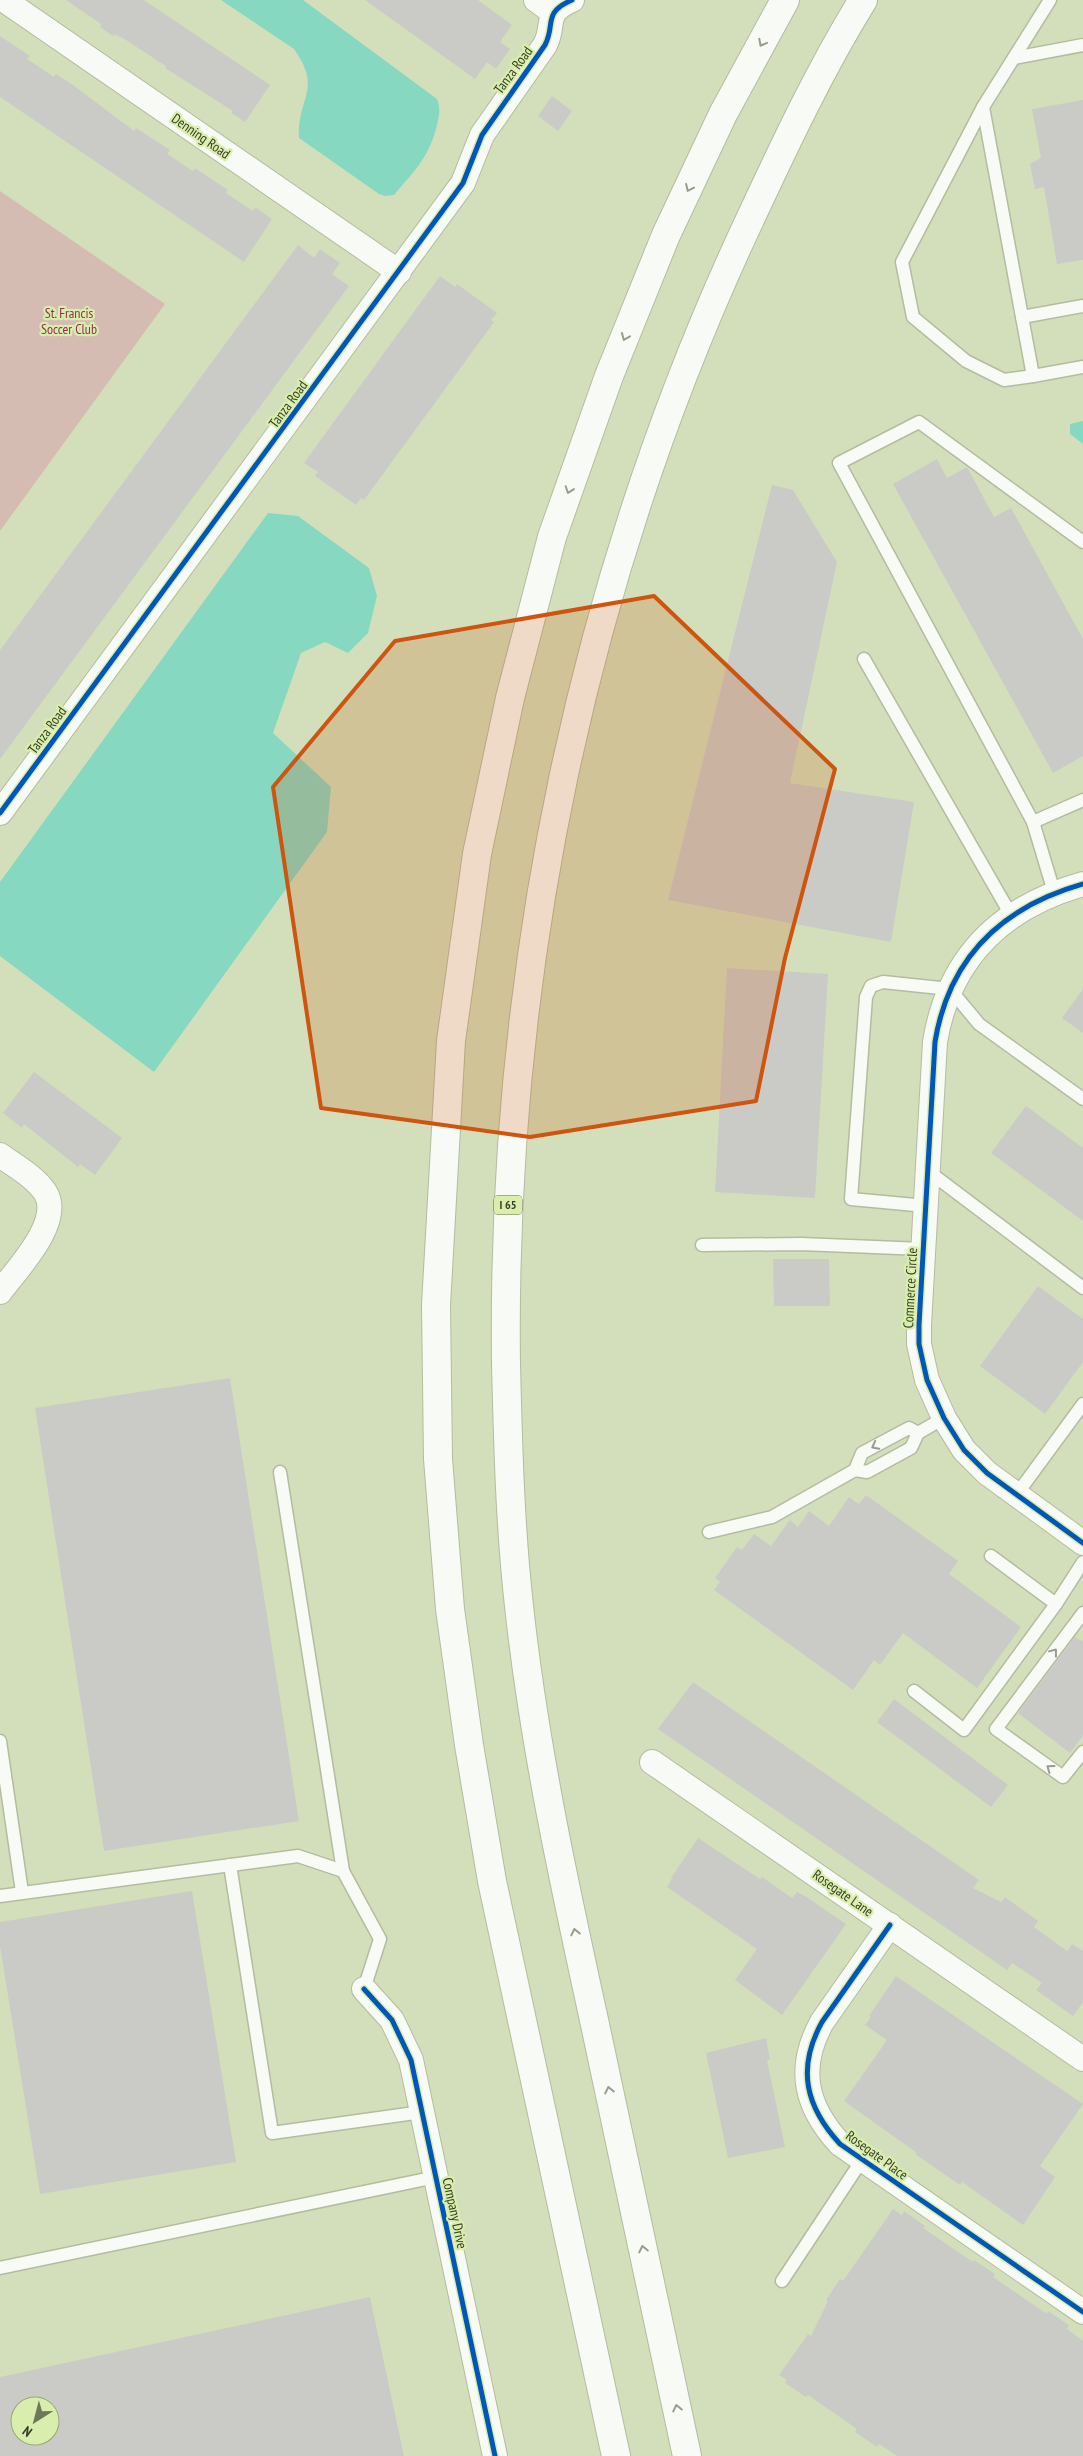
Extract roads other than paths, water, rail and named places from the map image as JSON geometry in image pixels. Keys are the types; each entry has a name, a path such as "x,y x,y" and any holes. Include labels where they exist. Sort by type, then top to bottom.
{"highway":[{"path":"616,2456 492,1880 469,1746 450,1609 438,1460 436,1305 451,1041 477,854 510,698 552,537 609,376 666,235 724,114 785,0"},
{"name":"I 65","path":"687,2456 560,1861 537,1729 519,1607 508,1468 506,1313 509,1178 519,1052 545,870 576,715 618,562 672,400 728,265 782,150 863,0"}],"street":[{"name":"Denning Road","path":"4,0 399,272"},
{"name":"Tanza Road","path":"0,813 463,183 482,135 545,45 549,36 549,26 554,4"},
{"path":"955,980 982,941 1011,915 1054,892 1083,884"},
{"name":"Commerce Circle","path":"955,980 935,1042 919,1344 927,1380 944,1418 964,1450 988,1472 1083,1543"},
{"path":"0,1155 35,1181 46,1193 50,1205 49,1219 43,1233 0,1292"},
{"name":"Rosegate Lane","path":"652,1762 1083,2059"},
{"name":"Rosegate Place","path":"890,1925 822,2022 811,2049 808,2065 810,2097 824,2126 840,2144 862,2160 1083,2312"},
{"name":"Company Drive","path":"364,1989 389,2015 411,2060 495,2456"}],"lane":[{"path":"1050,0 983,107 902,262 912,317 966,361 1004,380 1083,367"},
{"path":"1014,58 1083,45"},
{"path":"983,107 1032,376"},
{"path":"1022,317 1083,306"},
{"path":"1054,892 1033,822 839,463 919,422 1083,542"},
{"path":"864,659 1011,915"},
{"path":"1033,822 1083,800"},
{"path":"926,1206 851,1199 866,997 871,986 883,982 955,980 979,1024 1083,1099"},
{"path":"928,1171 1083,1288"},
{"path":"702,1246 801,1244 923,1249"},
{"path":"1017,1494 1083,1404"},
{"path":"855,1470 867,1472 911,1448 918,1433 944,1418"},
{"path":"709,1532 772,1517 855,1470 862,1453 909,1428 918,1433"},
{"path":"280,1472 343,1871 380,1938 364,1989"},
{"path":"991,1556 1056,1604"},
{"path":"914,1692 964,1730 1056,1604 1083,1562"},
{"path":"1083,1613 996,1729 1063,1777 1083,1752"},
{"path":"0,1742 22,1892"},
{"path":"0,1896 298,1856 343,1871"},
{"path":"230,1865 272,2133 422,2112"},
{"path":"782,2281 862,2160"},
{"path":"0,2268 436,2177"}],"water":[{"path":"221,0 303,0 437,99 439,115 430,146 415,171 394,195 385,196 379,194 299,138 299,124 308,84 307,74 302,63 294,49"},
{"path":"1083,421 1083,444 1070,434 1070,424"},
{"path":"268,513 298,516 369,568 377,596 368,633 348,653 325,642 301,653 273,733 331,787 327,832 154,1072 0,956 0,882"}],"park label":[{"name":"St. Francis Soccer Club","path":"69,322"}]}
